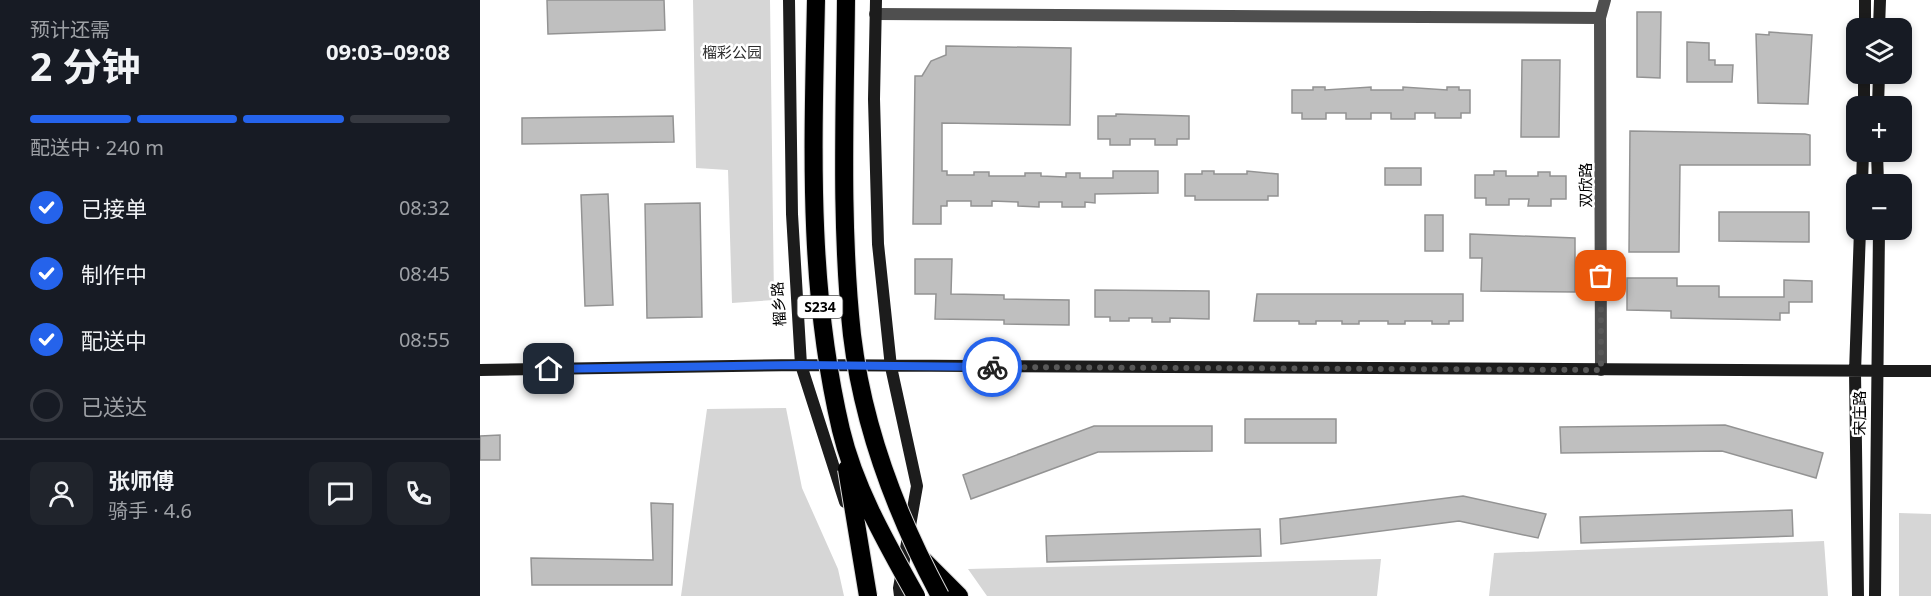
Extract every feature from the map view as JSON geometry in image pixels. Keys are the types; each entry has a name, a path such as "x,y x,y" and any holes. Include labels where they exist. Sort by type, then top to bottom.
{"highway":[{"name":"S234","path":"816,0 813,230 820,315 841,432 882,536 916,596"},
{"name":"S234","path":"846,0 844,208 852,337 877,446 887,479 920,557 940,596"},
{"path":"841,432 870,596"},
{"path":"920,557 959,596"}],"street":[{"name":"榴乡路","path":"789,0 792,214 801,365 858,542 870,596"},
{"path":"876,0 874,99 878,244 891,367 917,486 899,592"},
{"name":"双欣路","path":"1601,370 1600,18 1605,0"},
{"path":"1865,0 1865,18"},
{"path":"1880,0 1880,18"},
{"path":"875,14 1600,18"},
{"name":"宋庄路","path":"1858,596 1856,372 1860,240"},
{"name":"宋庄路","path":"1875,596 1875,371 1879,240"},
{"path":"480,370 801,365 1931,371"}],"green space":[{"name":"榴彩公园","path":"693,0 770,0 774,300 732,303 728,170 696,168"},
{"path":"786,408 802,488 838,569 844,596 681,596 707,409"},
{"path":"1899,513 1931,514 1931,596 1899,596"},
{"path":"1824,541 1828,596 1489,596 1494,553"},
{"path":"1381,559 1377,596 987,596 968,569"}],"building":[{"path":"547,0 664,0 665,30 548,34"},
{"path":"1637,12 1661,12 1660,78 1637,77"},
{"path":"1769,32 1812,35 1808,104 1758,103 1756,34 1769,35"},
{"path":"1687,42 1709,43 1709,60 1715,60 1715,65 1733,65 1732,82 1687,82"},
{"path":"946,46 1071,48 1070,125 942,123 942,171 947,171 947,175 974,175 974,172 989,172 989,176 1025,176 1025,173 1041,173 1041,176 1066,177 1066,173 1080,173 1080,178 1113,178 1113,171 1158,171 1158,193 1095,194 1095,203 1085,202 1085,207 1062,207 1062,202 1039,202 1039,207 1018,206 1018,202 992,201 992,206 971,206 971,201 947,201 947,206 941,206 941,224 913,224 915,76 922,76 931,61 946,55"},
{"path":"1522,60 1560,60 1559,137 1521,137"},
{"path":"1313,87 1325,87 1325,90 1371,87 1371,90 1403,90 1403,87 1447,90 1447,87 1459,87 1459,90 1470,90 1470,113 1461,113 1461,118 1435,118 1435,113 1415,113 1415,119 1391,119 1391,113 1371,113 1371,119 1346,119 1346,113 1326,113 1326,119 1302,119 1302,113 1292,113 1292,90 1313,90"},
{"path":"1116,114 1189,116 1189,139 1177,139 1177,145 1155,145 1155,139 1130,139 1130,145 1110,145 1110,139 1098,139 1098,116 1116,116"},
{"path":"673,116 674,142 522,144 522,118"},
{"path":"1630,131 1805,134 1810,135 1810,165 1680,165 1679,252 1629,252"},
{"path":"1385,168 1421,168 1421,185 1385,185"},
{"path":"1202,171 1214,171 1214,174 1247,174 1247,171 1278,174 1278,196 1268,196 1268,200 1195,200 1195,196 1185,196 1185,174 1202,174"},
{"path":"1494,171 1506,171 1506,176 1538,176 1538,172 1550,172 1550,176 1566,176 1566,199 1551,199 1551,206 1528,206 1529,199 1509,199 1509,205 1486,205 1486,198 1475,198 1475,175 1494,175"},
{"path":"608,194 613,305 585,306 581,195"},
{"path":"700,203 702,317 647,318 645,204"},
{"path":"1719,212 1809,212 1809,242 1719,241"},
{"path":"1425,215 1443,215 1443,251 1425,251"},
{"path":"1470,234 1575,238 1575,292 1481,291 1482,258 1470,258"},
{"path":"915,259 952,259 951,294 1004,295 1004,299 1069,300 1069,325 1004,324 1004,320 935,319 936,294 915,294"},
{"path":"1627,278 1677,278 1677,286 1719,286 1719,297 1784,297 1784,280 1812,281 1812,302 1789,302 1789,313 1780,313 1780,320 1671,318 1671,311 1627,310"},
{"path":"1095,290 1209,291 1209,319 1170,318 1170,322 1152,322 1152,318 1129,318 1129,321 1110,321 1110,317 1095,317"},
{"path":"1257,294 1463,294 1463,321 1449,321 1449,324 1432,324 1432,321 1405,321 1405,324 1388,324 1388,321 1359,321 1359,324 1342,324 1342,321 1316,321 1316,324 1299,324 1299,321 1254,321"},
{"path":"1245,419 1336,419 1336,443 1245,443"},
{"path":"1725,425 1823,453 1816,478 1722,451 1561,453 1560,427"},
{"path":"1094,426 1212,426 1212,451 1098,452 971,499 963,475"},
{"path":"500,435 500,460 480,460 480,436"},
{"path":"1463,496 1546,514 1538,538 1459,521 1281,544 1280,519"},
{"path":"651,503 673,504 672,585 532,585 531,558 653,560"},
{"path":"1792,510 1793,536 1581,543 1580,517"},
{"path":"1260,529 1261,556 1047,562 1046,536"}],"way so far":[{"path":"992,367 1601,370 1601,276"}],"route":[{"path":"549,369 801,365 992,367"}]}
